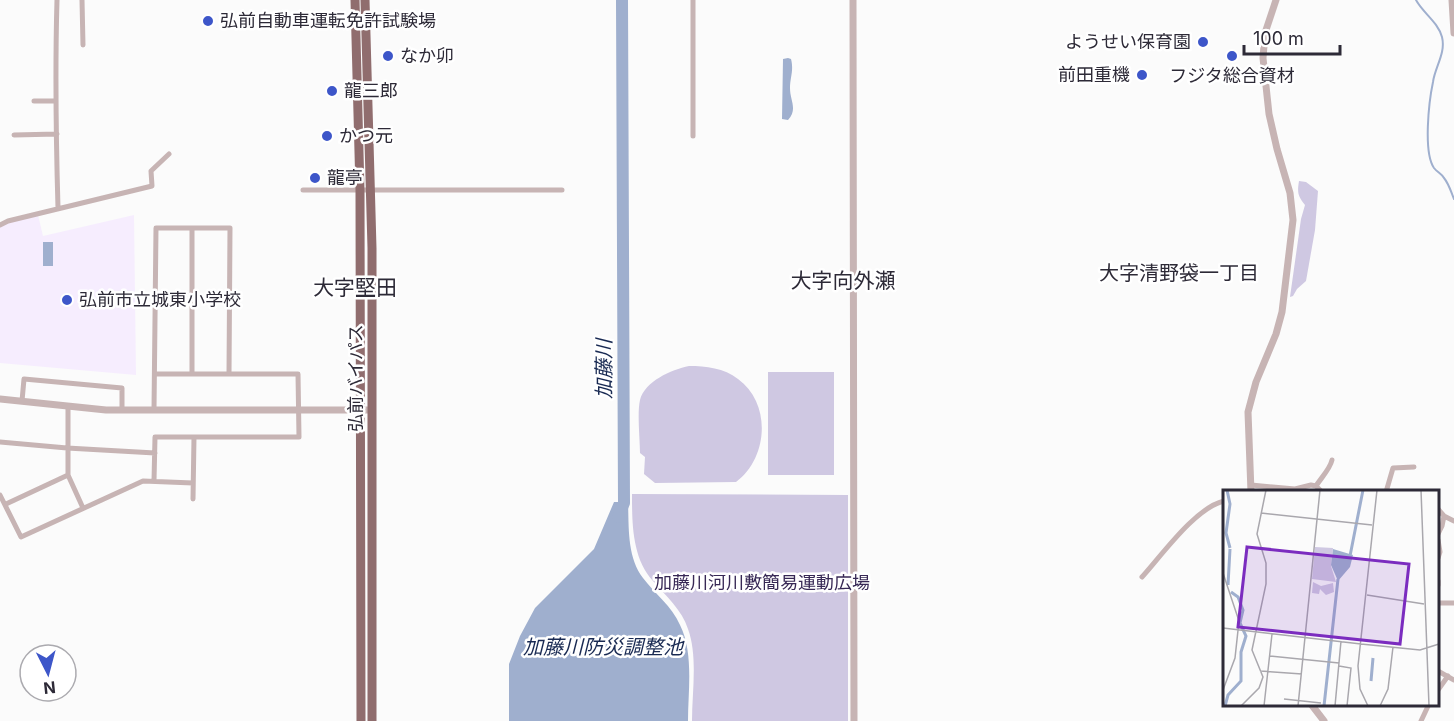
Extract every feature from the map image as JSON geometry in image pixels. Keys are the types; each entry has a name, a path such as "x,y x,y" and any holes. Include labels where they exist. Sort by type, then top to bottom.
{"highway":[{"name":"弘前バイパス","path":"355,0 360,190 361,721"},
{"name":"弘前バイパス","path":"365,0 371,190 372,721"}],"street":[{"path":"57,0 55,101 58,208"},
{"path":"82,0 83,45"},
{"path":"693,0 693,136"},
{"path":"853,0 854,721"},
{"path":"1276,0 1265,33 1263,58 1269,114 1290,193 1293,220 1282,312 1276,334 1256,382 1248,411 1251,488 1303,489 1316,486 1323,473 1330,467 1332,460"},
{"path":"1452,0 1454,33"},
{"path":"34,101 55,101"},
{"path":"14,135 57,134"},
{"path":"0,225 58,208 152,186 151,171 170,154"},
{"path":"303,190 562,189"},
{"path":"154,410 156,228 230,228 229,374"},
{"path":"192,228 192,374"},
{"path":"154,481 155,437 299,437 298,374 155,374"},
{"path":"22,401 24,380 35,380 122,388 122,410"},
{"path":"0,399 122,410 372,410"},
{"path":"68,406 68,475 83,508"},
{"path":"193,499 194,437"},
{"path":"0,442 155,453"},
{"path":"1387,490 1393,468 1414,467"},
{"path":"6,504 68,475"},
{"path":"0,495 21,537 143,481 194,483"},
{"path":"1316,486 1320,490"},
{"path":"1142,577 1208,507 1223,501"},
{"path":"1439,511 1454,521"},
{"path":"1439,531 1444,516"},
{"path":"1439,688 1451,678"},
{"path":"1312,706 1324,721"},
{"path":"1422,721 1430,706"}],"shaded area":[{"name":"弘前市立城東小学校","path":"38,215 43,236 134,215 136,375 0,363 0,227 8,222"}],"green space":[{"path":"1299,181 1306,182 1318,191 1315,230 1306,281 1290,297 1305,205 1299,194"},
{"path":"689,366 715,368 733,375 749,390 757,402 761,416 760,445 747,472 736,482 655,483 644,474 645,457 640,453 640,400 647,387 660,377"},
{"path":"768,372 834,372 834,475 768,475"},
{"name":"加藤川河川敷簡易運動広場","path":"632,494 848,495 848,721 692,721 694,663 691,640 682,616 646,572 641,562 633,528"}],"water":[{"path":"788,58 792,63 790,88 793,112 788,120 782,119 783,59"},
{"path":"43,242 53,242 53,266 43,266"},
{"name":"加藤川防災調整池","path":"614,502 628,502 631,552 634,561 643,578 673,612 684,636 689,660 688,721 509,721 509,664 520,636 535,608 594,549"}],"waterway":[{"name":"加藤川","path":"618,517 624,503 622,0"},
{"path":"1416,0 1442,37 1443,49 1434,76 1430,101 1428,139 1434,168 1446,180 1454,199"}],"place":[{"name":"弘前自動車運転免許試験場","path":"208,21"},
{"name":"ようせい保育園","path":"1203,42"},
{"name":"なか卯","path":"388,56"},
{"name":"フジタ総合資材","path":"1232,56"},
{"name":"前田重機","path":"1142,75"},
{"name":"龍三郎","path":"332,91"},
{"name":"かつ元","path":"327,136"},
{"name":"龍亭","path":"315,178"},
{"name":"弘前市立城東小学校","path":"67,300"}],"district":[{"name":"大字清野袋一丁目","path":"1179,273"},
{"name":"大字向外瀬","path":"843,281"},
{"name":"大字堅田","path":"355,288"}]}
